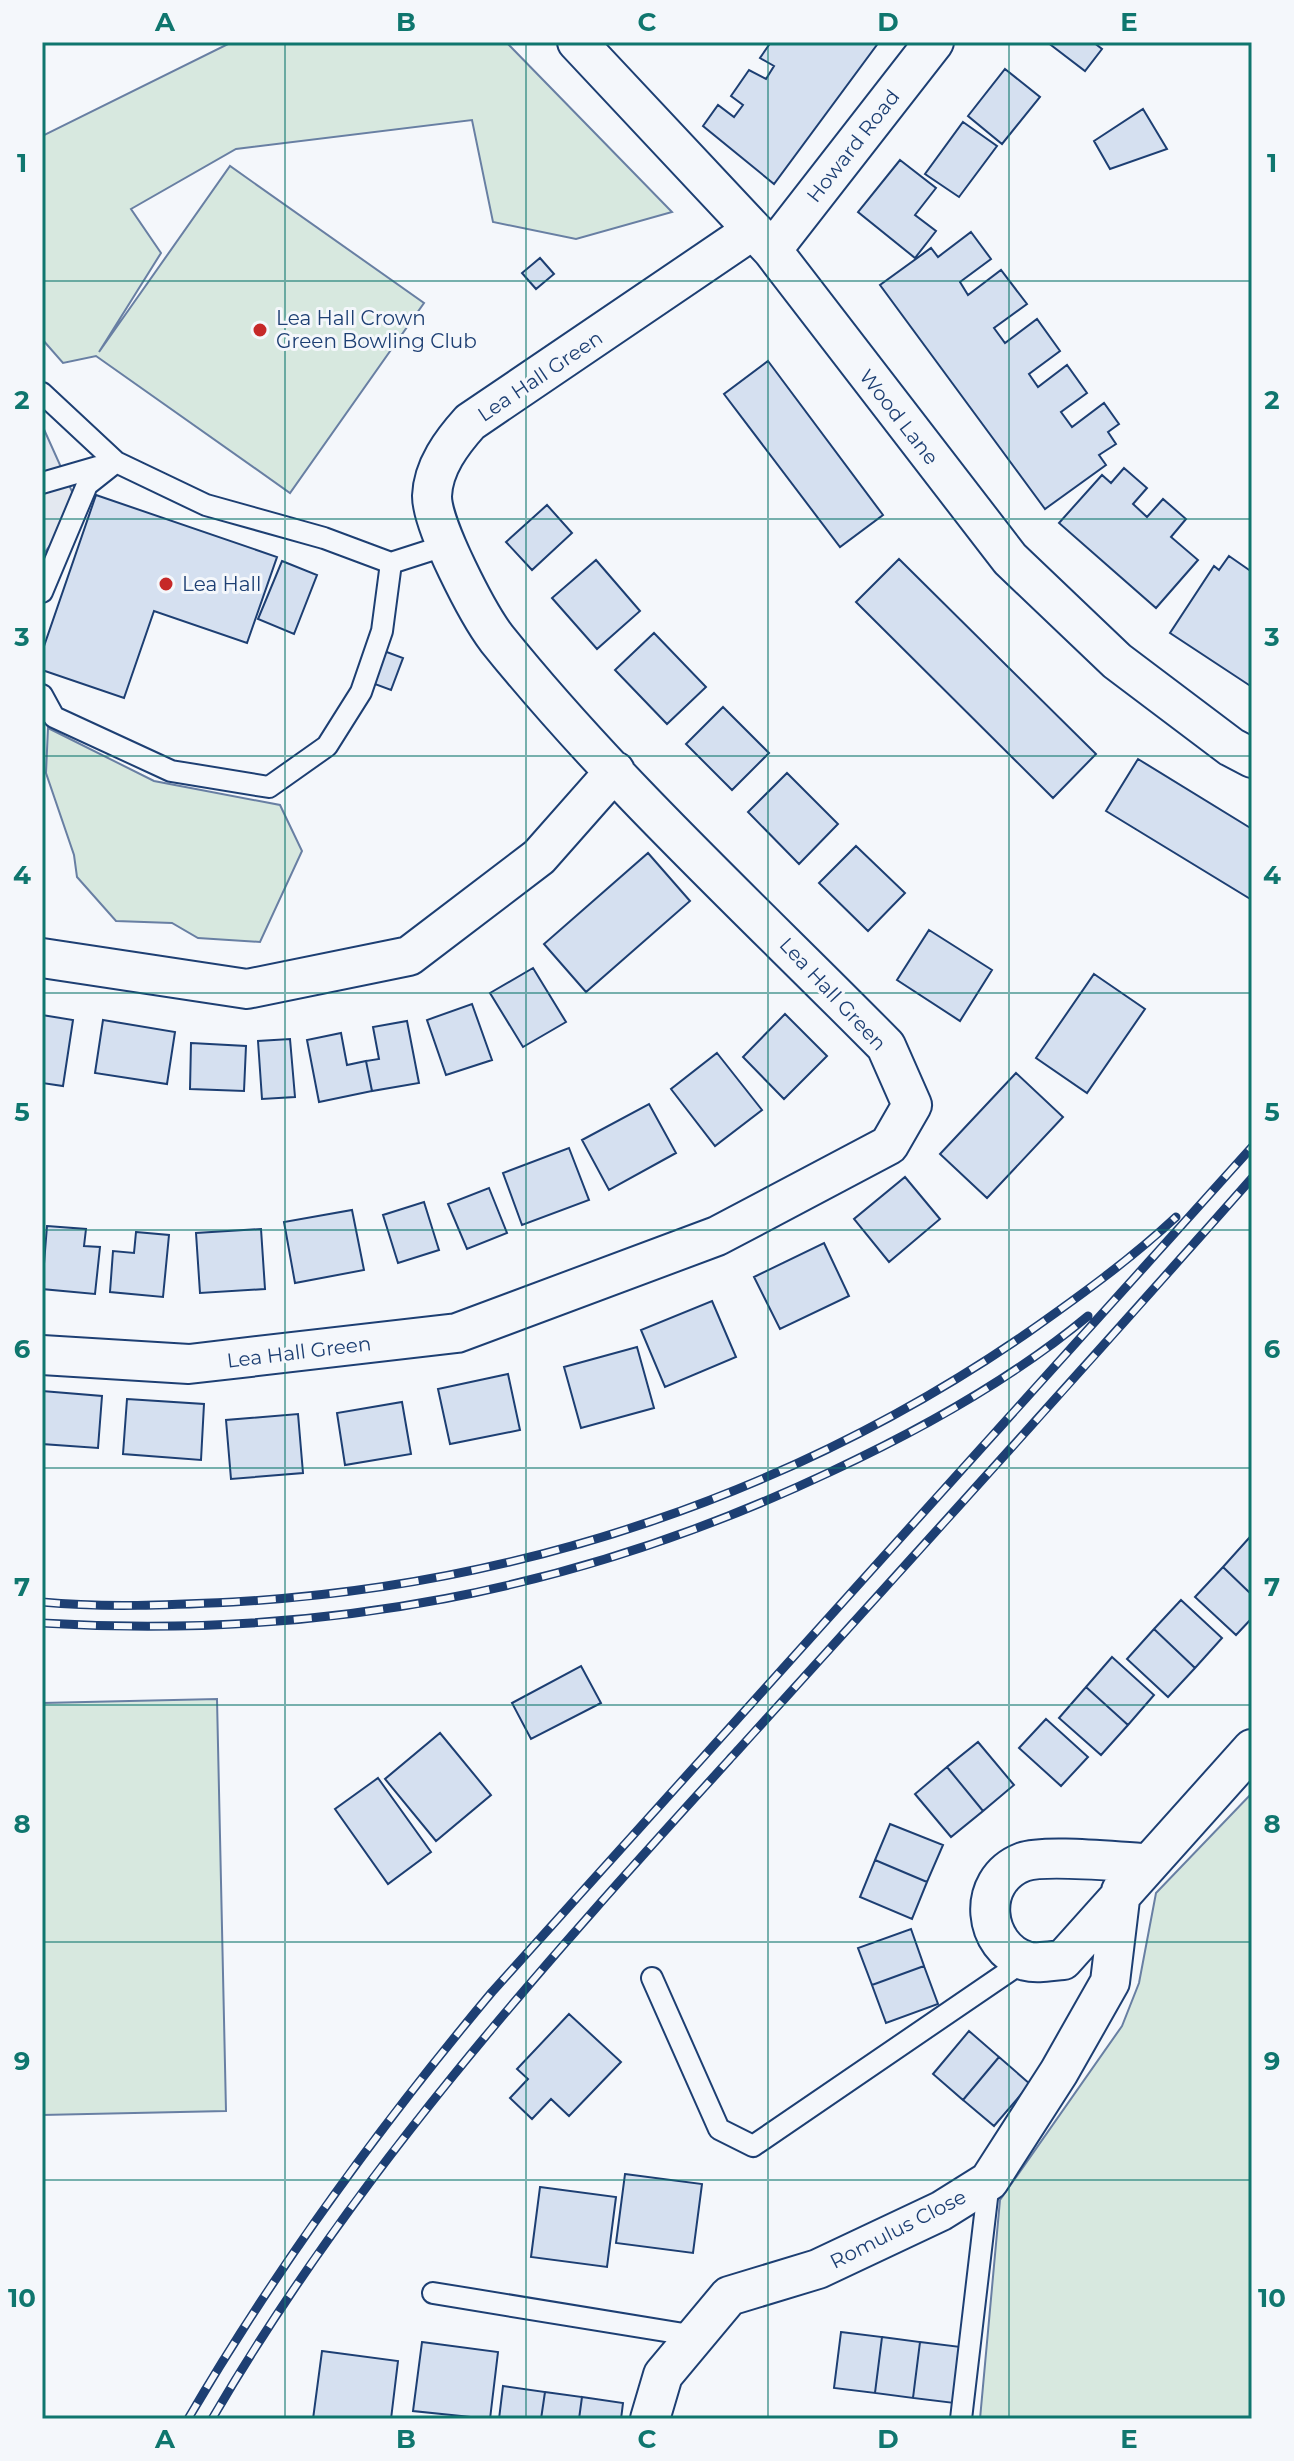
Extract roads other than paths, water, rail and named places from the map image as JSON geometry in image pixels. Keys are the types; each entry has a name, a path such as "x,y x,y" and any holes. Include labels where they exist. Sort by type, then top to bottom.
{"street":[{"name":"Wood Lane","path":"577,42 762,240 1010,559 1117,661 1231,747 1252,758"},
{"name":"Howard Road","path":"762,240 934,42"},
{"name":"Lea Hall Green","path":"42,1355 189,1364 457,1333 717,1236 889,1145 912,1105 886,1046 615,771 496,637 470,598 447,545 432,497 446,449 470,422 762,240"},
{"path":"42,958 247,989 409,956 539,857 615,771"},
{"path":"1134,1877 1023,1862 995,1881 987,1904 1001,1944 1024,1961 1063,1960 1084,1940 1134,1877 1252,1749"},
{"name":"Romulus Close","path":"650,2419 663,2375 729,2296 818,2269 941,2211 989,2181 1059,2072 1110,1982 1134,1877"}],"lane":[{"path":"42,393 116,462 206,505 324,538 391,563 447,545"},
{"path":"42,483 116,462"},
{"path":"42,592 87,485 116,462"},
{"path":"42,695 54,717 171,771 269,787 327,746 361,692 382,631 391,563"},
{"path":"652,1978 719,2129 753,2146 1024,1961"},
{"path":"961,2419 989,2181"},
{"path":"433,2293 696,2336"}],"railway":[{"path":"188,2419 257,2307 331,2199 409,2094 492,1992 1252,1147"},
{"path":"212,2419 267,2329 326,2242 388,2158 520,1996 588,1916 1252,1178"},
{"path":"42,1602 161,1605 340,1592 445,1576 549,1552 650,1522 750,1484 846,1440 940,1389 1068,1304 1176,1217"},
{"path":"42,1623 145,1626 247,1623 347,1614 446,1598 543,1577 640,1548 735,1513 864,1456 996,1382 1088,1316"}],"place":[{"name":"Lea Hall Crown Green Bowling Club","path":"260,330"},
{"name":"Lea Hall","path":"166,584"}]}
